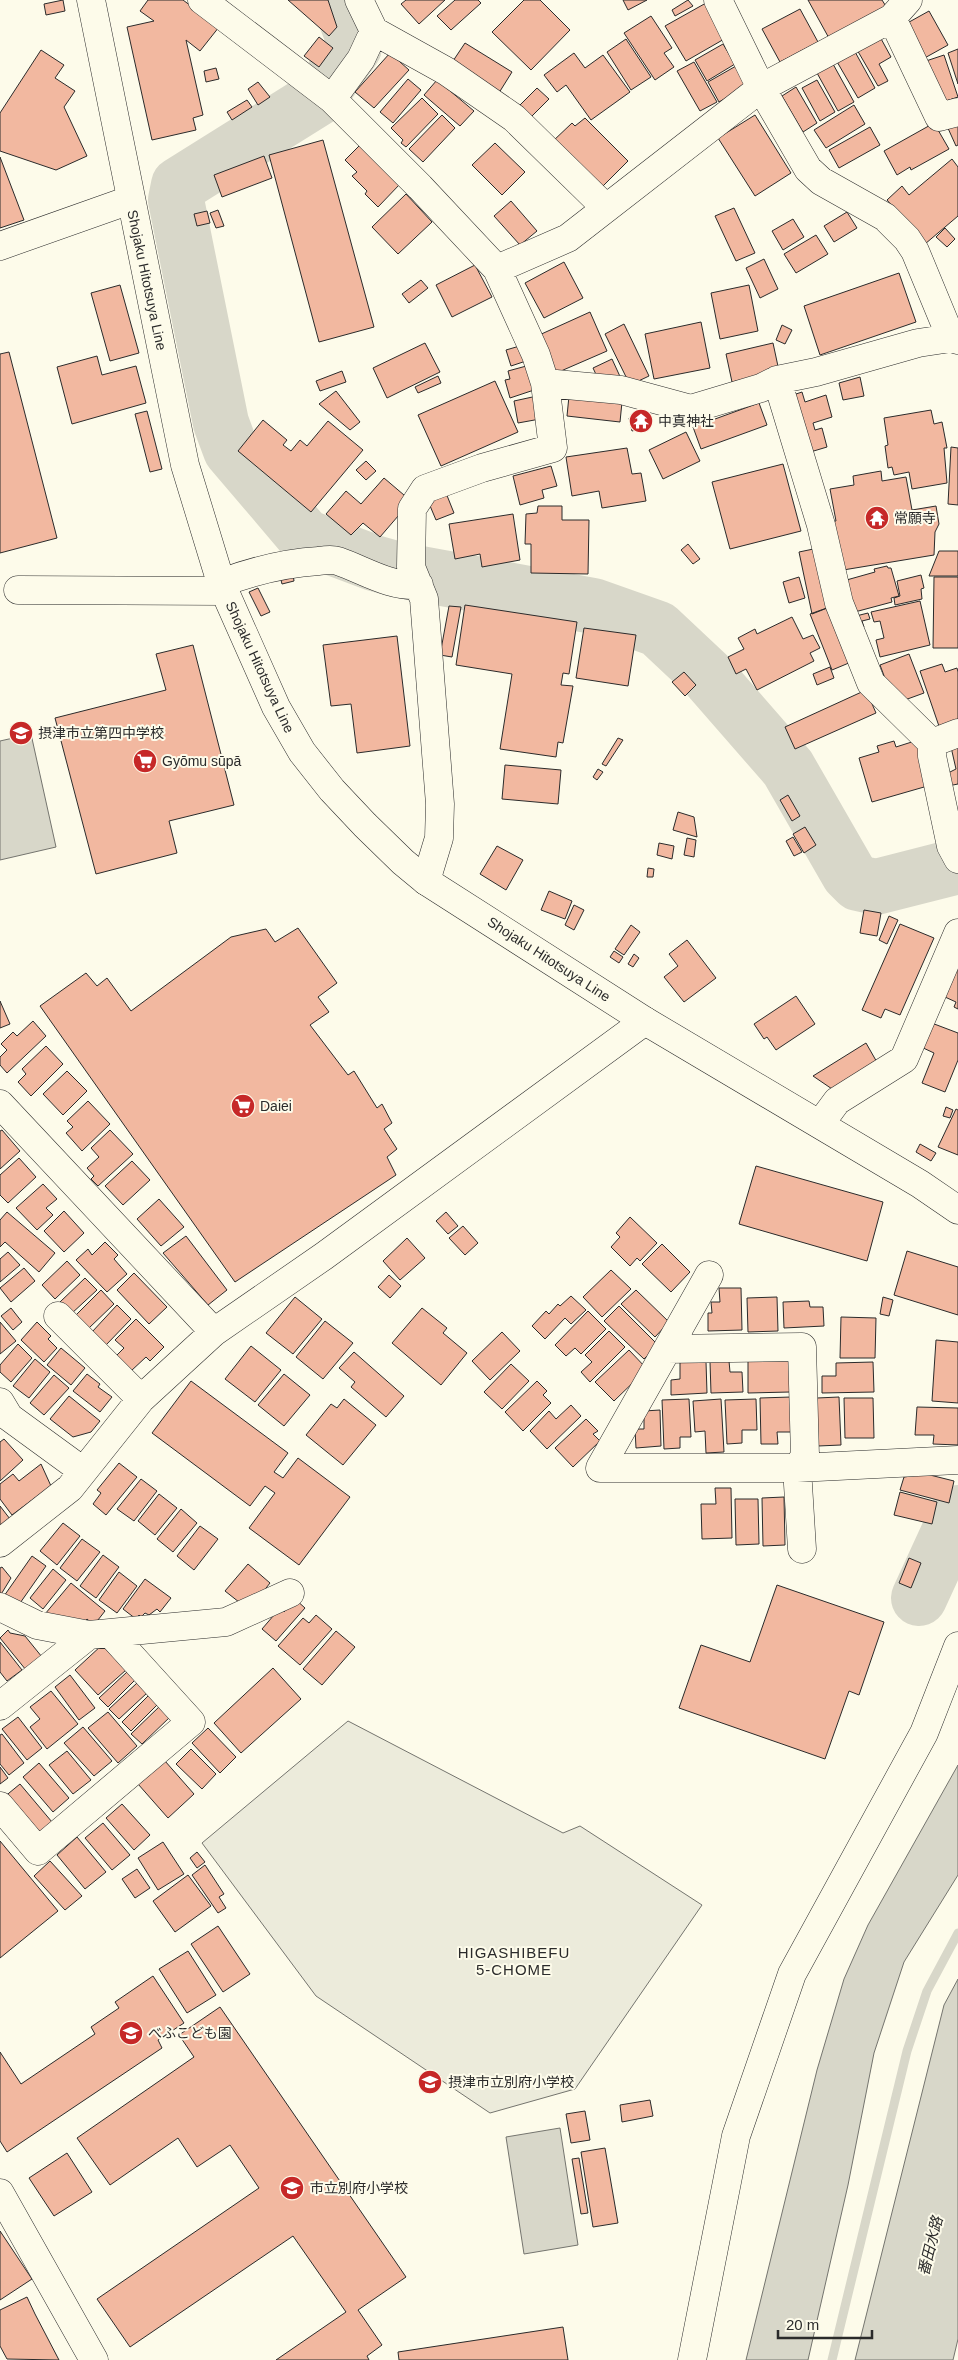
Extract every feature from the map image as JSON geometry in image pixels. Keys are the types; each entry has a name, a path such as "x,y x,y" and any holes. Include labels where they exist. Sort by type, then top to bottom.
{"street":[{"name":"Shojaku Hitotsuya Line","path":"91,0 185,465 222,587 276,707 302,752 332,790 365,825 403,862 426,881 645,1021 920,1184 958,1210"},
{"path":"202,0 325,94 420,187 497,269 536,355 545,382 553,448 482,468 425,489 412,509 416,578 424,599 440,804 439,838 426,881"},
{"path":"358,0 374,31 446,71 514,118 606,208"},
{"path":"545,382 621,390 691,409 760,388 777,380 816,372 918,343 955,339 915,251 907,239 885,218 821,181 808,169 761,88 718,0"},
{"path":"497,269 568,238 761,88 900,9 939,117 958,112"},
{"path":"325,94 361,59 374,31"},
{"path":"0,246 130,200"},
{"path":"777,380 821,525 839,603 871,683 932,743 932,756 951,846 956,855"},
{"path":"18,590 222,587 252,571 297,562 335,560 374,577 409,586 416,578"},
{"path":"932,743 958,734"},
{"path":"820,1124 837,1101 904,1059 958,933"},
{"path":"0,1543 70,1488 141,1399 214,1332 324,1256 645,1021"},
{"path":"0,1104 214,1332"},
{"path":"709,1275 600,1468 797,1468 958,1460"},
{"path":"58,1316 141,1399"},
{"path":"668,1349 802,1347 805,1456 797,1468 802,1549"},
{"path":"0,1402 9,1417 83,1471"},
{"path":"0,1607 37,1625 100,1634 226,1622 290,1593"},
{"path":"0,1706 100,1634"},
{"path":"0,1806 38,1851 191,1722 100,1634"},
{"path":"692,2360 736,2136 792,1974 924,1733 958,1646"},
{"path":"0,2194 94,2360"}],"shaded area":[{"path":"348,1721 563,1833 580,1826 702,1905 575,2089 490,2113 316,1996 202,1843"}],"water":[{"path":"31,734 56,847 0,860 0,741"},
{"path":"958,1765 958,1875 904,1962 874,2053 848,2185 808,2360 746,2360 817,2070 844,1979 868,1925"},
{"name":"番田水路","path":"958,1979 958,2339 953,2360 855,2360 944,2005"},
{"path":"560,2128 578,2245 524,2254 506,2137"}],"building":[{"path":"63,0 65,11 46,15 44,4"},
{"path":"148,0 183,0 219,27 200,51 186,40 203,115 193,118 196,130 152,140 127,27 154,21 140,11"},
{"path":"288,0 328,0 337,27 329,36"},
{"path":"406,0 445,0 419,24 401,4"},
{"path":"455,0 478,0 481,3 451,30 437,16"},
{"path":"524,0 540,0 570,30 531,70 492,32"},
{"path":"623,0 647,0 628,10"},
{"path":"688,0 693,6 675,16 672,10"},
{"path":"808,0 882,0 887,8 830,40"},
{"path":"706,3 726,38 686,61 665,26"},
{"path":"800,9 818,42 780,62 762,29"},
{"path":"929,11 948,45 921,60 902,26"},
{"path":"651,16 672,48 664,53 674,67 655,80 624,33"},
{"path":"879,35 891,57 879,64 888,81 878,86 856,48"},
{"path":"319,37 333,48 319,67 304,56"},
{"path":"626,39 651,77 631,90 607,52"},
{"path":"465,43 512,72 497,96 449,67"},
{"path":"723,44 735,64 707,81 695,60"},
{"path":"958,49 958,84 948,53"},
{"path":"41,50 64,65 55,78 75,91 64,107 87,156 56,170 0,151 0,113"},
{"path":"854,50 875,88 858,98 836,60"},
{"path":"390,53 409,70 374,108 355,92"},
{"path":"574,53 585,68 603,55 630,92 591,120 566,85 557,92 544,75"},
{"path":"944,55 958,97 937,104 923,62"},
{"path":"694,62 717,102 700,111 677,71"},
{"path":"833,64 854,102 838,111 817,73"},
{"path":"736,66 747,86 719,102 708,82"},
{"path":"216,68 219,79 206,82 204,71"},
{"path":"408,79 421,90 393,123 380,112"},
{"path":"437,80 474,111 460,126 424,95"},
{"path":"817,80 835,112 820,121 802,88"},
{"path":"258,82 270,97 258,105 248,89"},
{"path":"796,87 817,123 803,132 782,96"},
{"path":"537,88 549,99 528,120 516,109"},
{"path":"422,98 438,114 406,147 401,143 403,140 391,128"},
{"path":"247,100 252,107 232,120 227,112"},
{"path":"854,105 865,124 826,148 814,130"},
{"path":"442,115 455,128 423,162 409,149"},
{"path":"755,115 791,173 755,196 718,138"},
{"path":"585,118 628,161 599,190 552,142 572,123 575,126"},
{"path":"958,121 958,145 956,146 947,126"},
{"path":"934,123 949,149 911,170 910,167 897,175 884,151"},
{"path":"870,127 880,145 839,168 829,150"},
{"path":"323,140 374,327 319,342 269,155"},
{"path":"495,143 525,172 502,195 472,165"},
{"path":"360,145 400,184 378,207 365,194 367,191 352,176 357,172 345,160"},
{"path":"264,156 272,178 222,197 214,175"},
{"path":"0,157 24,220 0,228"},
{"path":"952,159 958,167 958,216 925,244 887,200 902,186 909,195"},
{"path":"406,194 432,222 398,254 372,227"},
{"path":"511,201 537,231 520,245 494,216"},
{"path":"734,208 755,253 736,261 715,216"},
{"path":"218,210 224,226 216,228 210,213"},
{"path":"207,211 210,223 197,226 194,214"},
{"path":"847,212 857,228 834,242 824,226"},
{"path":"793,219 804,237 783,250 772,231"},
{"path":"945,228 955,239 947,247 936,237"},
{"path":"816,235 828,254 796,273 784,254"},
{"path":"764,259 778,289 760,298 746,268"},
{"path":"564,262 583,298 544,318 525,283"},
{"path":"475,265 492,297 452,317 436,285"},
{"path":"899,273 916,322 820,355 804,306"},
{"path":"421,280 428,288 409,303 402,294"},
{"path":"120,285 139,353 110,361 91,293"},
{"path":"749,285 758,331 720,339 711,293"},
{"path":"590,312 607,351 554,374 537,336"},
{"path":"701,322 710,368 654,379 645,334"},
{"path":"624,324 649,376 630,385 605,334"},
{"path":"782,325 792,330 785,344 776,340"},
{"path":"425,343 440,372 387,398 373,368"},
{"path":"773,343 779,371 732,382 726,354"},
{"path":"523,345 529,360 511,366 506,350"},
{"path":"9,352 57,538 0,553 0,354"},
{"path":"97,356 102,375 136,366 146,403 72,424 57,367"},
{"path":"612,359 623,383 600,383 593,368"},
{"path":"530,365 537,389 510,398 505,380 510,379 508,371"},
{"path":"342,371 346,382 320,391 316,381"},
{"path":"438,376 441,383 418,393 415,387"},
{"path":"860,377 864,396 843,400 839,383"},
{"path":"495,381 518,432 441,466 418,415"},
{"path":"336,391 360,422 350,430 319,404"},
{"path":"802,392 805,402 826,395 832,417 813,423 815,430 822,428 827,447 807,453 790,396"},
{"path":"537,396 540,419 518,423 514,401"},
{"path":"569,396 622,402 620,422 567,416"},
{"path":"759,403 767,425 701,449 693,427"},
{"path":"931,410 934,424 942,422 947,448 944,448 947,483 912,489 909,472 894,475 892,467 888,468 885,446 888,445 884,418"},
{"path":"147,411 162,469 150,472 135,414"},
{"path":"647,414 650,426 632,431 629,418"},
{"path":"263,420 287,440 283,445 291,451 300,440 307,446 328,421 363,450 311,512 238,451"},
{"path":"686,432 700,461 663,479 649,450"},
{"path":"951,447 958,448 958,505 948,504"},
{"path":"627,448 632,474 641,473 646,501 602,508 599,491 572,496 566,457"},
{"path":"366,461 376,471 366,480 356,470"},
{"path":"783,464 801,531 730,549 712,482"},
{"path":"551,466 557,486 542,490 544,498 520,505 513,476"},
{"path":"881,471 882,481 906,477 912,510 936,506 939,524 935,532 934,555 837,571 829,522 836,521 830,489 854,485 853,476"},
{"path":"384,478 411,501 380,537 363,523 351,535 326,514 346,491 361,504"},
{"path":"446,493 454,513 436,520 428,501"},
{"path":"538,506 562,506 562,520 589,520 588,574 531,573 531,544 525,544 526,514 537,513"},
{"path":"513,514 520,560 482,567 480,554 455,559 449,524"},
{"path":"688,544 700,559 693,564 681,550"},
{"path":"823,547 835,605 812,614 799,552"},
{"path":"939,551 958,551 958,576 929,576"},
{"path":"887,566 891,568 899,596 891,598 892,602 851,613 843,581 875,572 874,569"},
{"path":"293,574 294,581 282,584 280,576"},
{"path":"921,575 924,588 921,589 922,599 895,605 894,598 900,596 897,581"},
{"path":"799,577 805,598 789,603 783,582"},
{"path":"934,577 958,577 958,648 933,648"},
{"path":"258,588 270,612 261,616 249,592"},
{"path":"920,601 930,645 880,657 876,640 884,638 880,621 874,622 871,612"},
{"path":"465,605 577,622 569,674 563,673 561,685 573,686 563,743 558,742 556,757 500,749 512,674 456,665"},
{"path":"835,605 856,660 832,670 810,614"},
{"path":"449,606 461,607 452,657 440,655"},
{"path":"868,613 870,619 862,621 864,627 852,631 848,618"},
{"path":"792,617 803,639 813,635 820,648 810,653 814,661 757,690 746,669 736,674 728,657 744,649 738,638 755,629 757,634"},
{"path":"584,628 636,635 628,686 576,678"},
{"path":"397,636 410,746 357,753 351,704 331,706 323,645"},
{"name":"Gyōmu sūpā","path":"193,645 234,805 169,821 177,853 96,874 55,718 166,690 156,654"},
{"path":"909,654 924,693 902,701 892,697 880,665"},
{"path":"942,664 945,672 957,668 958,726 941,732 920,671"},
{"path":"830,667 834,678 817,685 813,674"},
{"path":"684,672 696,685 685,696 672,682"},
{"path":"866,690 876,713 795,749 785,727"},
{"path":"618,738 623,740 606,766 602,764"},
{"path":"918,740 931,785 872,802 859,758 879,752 877,746 894,741 896,747"},
{"path":"958,745 958,784 948,786 946,774 956,769 951,747"},
{"path":"505,765 561,770 558,804 502,799"},
{"path":"598,769 603,772 597,780 593,777"},
{"path":"788,795 800,816 792,821 780,800"},
{"path":"678,812 694,817 697,837 673,830"},
{"path":"805,827 816,845 804,853 793,834"},
{"path":"793,837 802,852 794,856 786,841"},
{"path":"687,838 696,840 694,857 684,855"},
{"path":"659,843 674,846 672,859 657,855"},
{"path":"497,846 523,860 506,890 480,874"},
{"path":"648,868 654,869 653,877 647,877"},
{"path":"549,891 572,901 565,919 541,910"},
{"path":"574,905 584,910 574,930 565,925"},
{"path":"864,910 881,913 877,936 860,933"},
{"path":"889,916 898,920 887,944 879,940"},
{"path":"900,924 934,938 900,1015 885,1009 881,1018 862,1010"},
{"path":"631,925 640,932 624,955 615,949"},
{"name":"Daiei","path":"298,928 337,983 318,997 329,1012 310,1025 348,1075 354,1071 377,1108 382,1104 392,1123 384,1129 397,1149 387,1157 396,1175 235,1282 40,1006 86,973 97,986 107,978 131,1011 231,937 266,929 275,942"},
{"path":"687,940 716,978 684,1002 664,977 678,966 669,954"},
{"path":"614,951 623,957 619,963 610,957"},
{"path":"634,954 639,958 633,967 628,964"},
{"path":"958,967 958,1009 954,1007 956,1002 945,997"},
{"path":"796,996 815,1024 776,1050 767,1037 764,1039 754,1024"},
{"path":"0,1001 10,1024 0,1028"},
{"path":"33,1021 46,1036 7,1073 0,1065 0,1057 7,1050 1,1044 13,1032 17,1036"},
{"path":"929,1022 958,1033 958,1060 945,1092 922,1083 934,1053 919,1046"},
{"path":"866,1043 878,1064 835,1091 813,1076"},
{"path":"46,1046 63,1064 31,1096 18,1082 26,1074 22,1069"},
{"path":"67,1071 87,1091 63,1115 43,1094"},
{"path":"88,1101 110,1124 82,1151 66,1133 73,1127 67,1121"},
{"path":"946,1107 953,1110 950,1118 943,1116"},
{"path":"956,1109 958,1110 958,1155 938,1147"},
{"path":"2,1130 20,1151 0,1169 0,1131"},
{"path":"110,1130 133,1154 98,1186 91,1179 94,1176 87,1168 99,1157 91,1148"},
{"path":"920,1144 936,1153 931,1161 916,1152"},
{"path":"19,1158 36,1177 8,1203 0,1195 0,1175"},
{"path":"132,1161 150,1180 123,1205 105,1186"},
{"path":"756,1166 883,1202 867,1261 739,1224"},
{"path":"43,1184 57,1199 46,1208 53,1215 37,1230 16,1208"},
{"path":"159,1199 184,1227 161,1246 137,1219"},
{"path":"64,1211 84,1233 64,1252 44,1231"},
{"path":"7,1212 55,1253 39,1272 5,1242 0,1247 0,1220"},
{"path":"446,1212 458,1226 448,1234 436,1221"},
{"path":"630,1217 657,1243 640,1261 637,1258 630,1266 611,1247 620,1237 616,1233"},
{"path":"463,1226 478,1243 465,1255 449,1238"},
{"path":"186,1236 227,1290 208,1305 163,1253"},
{"path":"407,1238 425,1258 400,1280 383,1261"},
{"path":"105,1242 118,1255 114,1259 127,1274 107,1292 76,1260 88,1249 92,1255"},
{"path":"662,1244 690,1272 671,1292 642,1264"},
{"path":"907,1251 958,1267 958,1315 894,1295"},
{"path":"8,1252 20,1265 0,1282 0,1259"},
{"path":"67,1261 80,1275 55,1299 42,1285"},
{"path":"24,1268 35,1281 11,1302 0,1288"},
{"path":"611,1270 631,1289 602,1317 583,1297"},
{"path":"134,1273 167,1307 149,1324 117,1290"},
{"path":"389,1275 401,1286 390,1298 378,1287"},
{"path":"85,1278 97,1290 71,1314 60,1302"},
{"path":"719,1288 741,1288 742,1330 708,1331 708,1313 712,1313 711,1302 720,1302"},
{"path":"101,1290 114,1304 89,1328 76,1315"},
{"path":"636,1290 669,1322 655,1337 621,1304"},
{"path":"571,1296 586,1310 571,1324 565,1318 545,1339 532,1326 546,1311 549,1314 558,1304 560,1306"},
{"path":"295,1297 322,1319 293,1354 266,1333"},
{"path":"777,1297 778,1331 748,1332 747,1298"},
{"path":"883,1297 893,1300 889,1316 880,1314"},
{"path":"809,1301 810,1307 823,1307 824,1326 784,1328 783,1302"},
{"path":"117,1305 131,1319 106,1345 92,1332"},
{"path":"619,1306 658,1345 644,1359 604,1321"},
{"path":"11,1308 22,1322 13,1330 1,1316"},
{"path":"422,1308 447,1328 443,1333 467,1353 441,1385 392,1343"},
{"path":"588,1311 606,1329 581,1354 575,1348 566,1356 555,1345"},
{"path":"841,1317 876,1318 875,1358 840,1358"},
{"path":"136,1319 164,1347 150,1361 146,1357 131,1371 116,1356 124,1348 115,1340"},
{"path":"325,1321 353,1343 323,1379 296,1357"},
{"path":"0,1322 16,1341 0,1354"},
{"path":"37,1322 51,1336 48,1339 57,1348 44,1362 21,1340"},
{"path":"609,1331 625,1347 590,1382 581,1372 592,1362 585,1355"},
{"path":"502,1332 520,1351 490,1380 472,1361"},
{"path":"936,1340 958,1342 958,1403 932,1401"},
{"path":"18,1344 32,1358 11,1382 0,1372 0,1365"},
{"path":"251,1346 281,1370 255,1402 225,1379"},
{"path":"61,1348 85,1368 71,1385 47,1365"},
{"path":"629,1350 647,1369 614,1401 595,1382"},
{"path":"354,1352 404,1396 386,1417 351,1387 355,1382 339,1368"},
{"path":"35,1359 50,1372 29,1398 13,1386"},
{"path":"729,1361 730,1372 742,1372 743,1392 711,1393 710,1362"},
{"path":"748,1361 790,1361 790,1392 748,1393"},
{"path":"680,1362 706,1362 707,1393 671,1395 671,1380 680,1379"},
{"path":"873,1362 874,1392 822,1393 822,1376 836,1376 836,1363"},
{"path":"511,1364 529,1381 502,1409 484,1392"},
{"path":"87,1374 100,1384 98,1387 112,1397 100,1412 73,1391"},
{"path":"284,1374 310,1395 284,1426 258,1405"},
{"path":"54,1375 69,1388 44,1415 30,1403"},
{"path":"191,1381 288,1453 274,1472 283,1478 298,1458 350,1497 299,1565 249,1528 275,1493 265,1486 250,1506 152,1433"},
{"path":"537,1381 547,1391 543,1395 551,1403 523,1431 505,1412"},
{"path":"69,1396 100,1421 91,1432 73,1437 50,1419"},
{"path":"791,1397 792,1432 777,1432 778,1444 761,1444 760,1398"},
{"path":"839,1397 841,1445 818,1446 817,1398"},
{"path":"844,1398 873,1398 874,1438 845,1438"},
{"path":"344,1399 376,1425 343,1465 306,1435 331,1404 337,1408"},
{"path":"689,1399 691,1437 680,1437 680,1448 664,1449 662,1400"},
{"path":"721,1399 724,1452 706,1453 705,1431 695,1432 693,1401"},
{"path":"756,1399 757,1430 742,1430 742,1443 727,1444 725,1400"},
{"path":"571,1405 581,1416 547,1449 530,1431 549,1411 556,1419"},
{"path":"917,1407 958,1408 958,1445 933,1444 934,1435 915,1435"},
{"path":"660,1410 661,1446 636,1448 635,1429 644,1429 644,1411"},
{"path":"586,1419 598,1431 593,1434 600,1441 573,1467 555,1448"},
{"path":"4,1439 23,1460 0,1481 0,1442"},
{"path":"119,1463 137,1477 106,1515 93,1504 101,1493 97,1490"},
{"path":"41,1464 51,1486 12,1515 0,1499 0,1484 13,1474 19,1481"},
{"path":"926,1474 954,1481 949,1503 900,1490 904,1477"},
{"path":"141,1479 157,1491 134,1521 117,1509"},
{"path":"715,1488 731,1488 732,1538 702,1539 701,1504 716,1504"},
{"path":"900,1492 937,1502 932,1524 894,1515"},
{"path":"159,1494 177,1508 155,1535 138,1521"},
{"path":"784,1497 785,1545 763,1546 762,1498"},
{"path":"735,1499 758,1499 759,1544 736,1545"},
{"path":"0,1506 10,1519 0,1527"},
{"path":"181,1509 197,1523 173,1552 157,1539"},
{"path":"63,1523 80,1536 57,1565 40,1551"},
{"path":"200,1526 218,1539 194,1570 177,1556"},
{"path":"82,1539 100,1552 77,1581 60,1568"},
{"path":"103,1555 119,1567 96,1598 80,1586"},
{"path":"32,1556 46,1566 18,1606 4,1596"},
{"path":"909,1558 921,1563 911,1588 899,1583"},
{"path":"248,1564 270,1583 259,1597 255,1593 244,1606 225,1591"},
{"path":"2,1567 11,1578 0,1596 0,1568"},
{"path":"53,1569 66,1580 43,1609 30,1598"},
{"path":"119,1572 137,1586 117,1613 99,1600"},
{"path":"145,1579 171,1598 160,1612 157,1609 149,1615 145,1613 141,1617 139,1615 136,1619 123,1609"},
{"path":"71,1583 105,1611 94,1625 87,1619 80,1628 45,1614"},
{"path":"777,1585 884,1622 859,1695 849,1691 825,1759 679,1708 701,1645 750,1662"},
{"path":"295,1599 305,1608 276,1641 262,1629 280,1608 284,1612"},
{"path":"316,1615 332,1629 300,1665 278,1646 303,1618 309,1623"},
{"path":"8,1630 10,1633 25,1636 42,1657 26,1670 0,1638"},
{"path":"336,1631 355,1647 322,1685 303,1669"},
{"path":"0,1642 22,1670 7,1681 0,1672"},
{"path":"102,1645 126,1670 98,1695 75,1670"},
{"path":"273,1668 301,1699 241,1753 214,1723"},
{"path":"127,1672 135,1680 108,1707 99,1698"},
{"path":"70,1675 95,1708 79,1720 55,1687"},
{"path":"137,1683 147,1693 119,1719 109,1709"},
{"path":"51,1691 78,1724 47,1749 30,1727 40,1719 30,1707"},
{"path":"149,1695 158,1704 131,1731 122,1722"},
{"path":"161,1705 171,1716 142,1744 131,1734"},
{"path":"108,1712 137,1746 118,1763 88,1728"},
{"path":"18,1717 42,1748 27,1760 2,1729"},
{"path":"83,1727 112,1761 94,1776 64,1743"},
{"path":"208,1728 236,1757 220,1773 192,1743"},
{"path":"2,1734 24,1763 9,1775 0,1764 0,1735"},
{"path":"191,1749 216,1774 202,1789 176,1764"},
{"path":"67,1751 91,1780 73,1794 49,1765"},
{"path":"165,1761 194,1794 168,1818 138,1784"},
{"path":"39,1763 69,1798 53,1812 23,1777"},
{"path":"0,1767 8,1778 0,1784"},
{"path":"20,1784 52,1822 35,1836 3,1798"},
{"path":"122,1804 150,1835 134,1850 106,1818"},
{"path":"103,1823 130,1855 112,1870 85,1838"},
{"path":"77,1837 106,1872 85,1889 57,1855"},
{"path":"0,1841 58,1911 0,1958"},
{"path":"163,1842 184,1874 158,1890 138,1858"},
{"path":"197,1852 205,1862 197,1868 190,1858"},
{"path":"50,1861 82,1896 65,1910 34,1876"},
{"path":"205,1865 224,1894 219,1897 226,1908 218,1913 192,1875"},
{"path":"137,1869 150,1888 135,1898 122,1879"},
{"path":"188,1875 211,1906 175,1932 153,1901"},
{"path":"218,1926 250,1974 223,1992 191,1944"},
{"path":"188,1951 216,1995 187,2013 159,1969"},
{"path":"153,1976 184,2023 158,2040 162,2048 7,2152 0,2141 0,2052 21,2084 95,2034 91,2027 119,2008 115,2002"},
{"path":"220,2007 406,2277 358,2310 382,2345 367,2356 369,2360 276,2360 346,2312 293,2236 130,2347 97,2299 259,2188 230,2145 197,2167 178,2138 110,2185 77,2138 194,2057 179,2035"},
{"path":"650,2100 653,2116 622,2122 620,2105"},
{"path":"585,2111 590,2140 571,2143 566,2114"},
{"path":"605,2148 618,2223 593,2227 581,2152"},
{"path":"67,2153 92,2192 54,2216 29,2178"},
{"path":"579,2158 588,2213 581,2214 572,2159"},
{"path":"0,2231 32,2279 0,2300"},
{"path":"27,2297 59,2360 7,2359 0,2346 0,2310"},
{"path":"563,2327 568,2360 399,2360 398,2352"}],"waterway":[{"path":"339,0 353,36 354,47 318,98 179,185 176,200 221,423 231,450 305,537 374,563 399,570 593,606 658,629 707,675 788,768 849,874 858,883 876,887 958,866"},
{"path":"919,1598 958,1513"},
{"path":"832,2360 907,2051 927,1991 958,1933"}],"place":[{"name":"中真神社","path":"641,421"},
{"name":"常願寺","path":"877,518"},
{"name":"摂津市立第四中学校","path":"21,733"},
{"name":"Gyōmu sūpā","path":"145,761"},
{"name":"Daiei","path":"243,1106"},
{"name":"べふこども園","path":"131,2033"},
{"name":"摂津市立別府小学校","path":"430,2082"},
{"name":"市立別府小学校","path":"292,2188"}],"district":[{"name":"HIGASHIBEFU 5-CHOME","path":"514,1960"}]}
